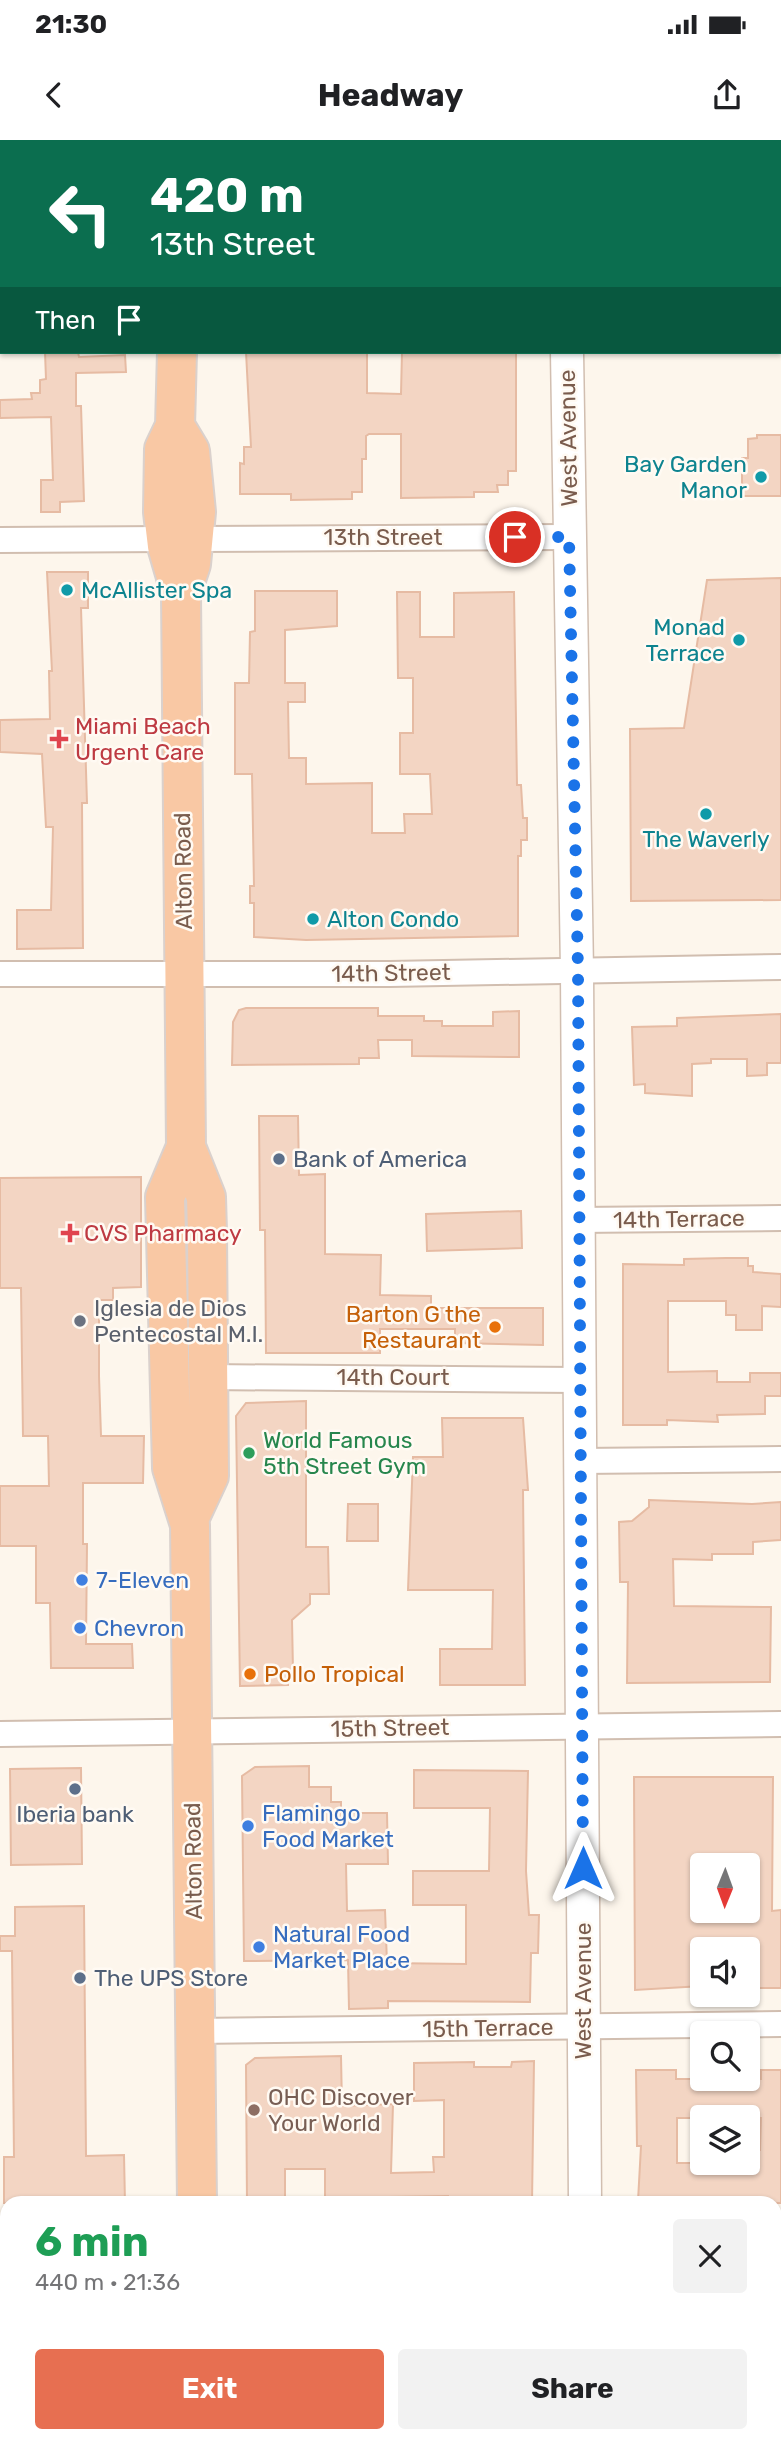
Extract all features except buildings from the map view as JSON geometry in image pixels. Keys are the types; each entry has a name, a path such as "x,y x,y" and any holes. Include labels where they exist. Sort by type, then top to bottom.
{"highway":[{"name":"Alton Road","path":"177,354 175,426 164,449 181,539 191,564 181,594 186,1147 206,1197 208,1377 208,1470 189,1519"},
{"name":"Alton Road","path":"186,1147 165,1197 172,1468 189,1519 197,2196"},
{"path":"167,1228 197,1347 208,1377"},
{"path":"171,1399 208,1470"}],"street":[{"name":"West Avenue","path":"567,354 578,971 577,1220 585,2196"},
{"name":"13th Street","path":"0,540 569,537"},
{"name":"14th Street","path":"0,974 578,971 781,967"},
{"name":"14th Terrace","path":"577,1220 781,1218"},
{"name":"14th Court","path":"208,1377 579,1380"},
{"path":"580,1461 781,1459"},
{"name":"15th Street","path":"0,1734 781,1724"},
{"name":"15th Terrace","path":"195,2031 781,2024"}],"place":[{"name":"Bay Garden Manor","path":"761,477"},
{"name":"McAllister Spa","path":"67,590"},
{"name":"Monad Terrace","path":"739,640"},
{"name":"Miami Beach Urgent Care","path":"59,739"},
{"name":"The Waverly","path":"706,814"},
{"name":"Alton Condo","path":"313,919"},
{"name":"Bank of America","path":"279,1159"},
{"name":"CVS Pharmacy","path":"70,1233"},
{"name":"Iglesia de Dios Pentecostal M.I.","path":"80,1321"},
{"name":"Barton G the Restaurant","path":"495,1327"},
{"name":"World Famous 5th Street Gym","path":"249,1453"},
{"name":"7-Eleven","path":"82,1580"},
{"name":"Chevron","path":"80,1628"},
{"name":"Pollo Tropical","path":"250,1674"},
{"name":"Iberia bank","path":"75,1789"},
{"name":"Flamingo Food Market","path":"248,1826"},
{"name":"Natural Food Market Place","path":"259,1947"},
{"name":"The UPS Store","path":"80,1978"},
{"name":"OHC Discover Your World","path":"254,2110"}],"route":[{"path":"515,537 569,537 578,971 577,1220 583,1868"}]}
